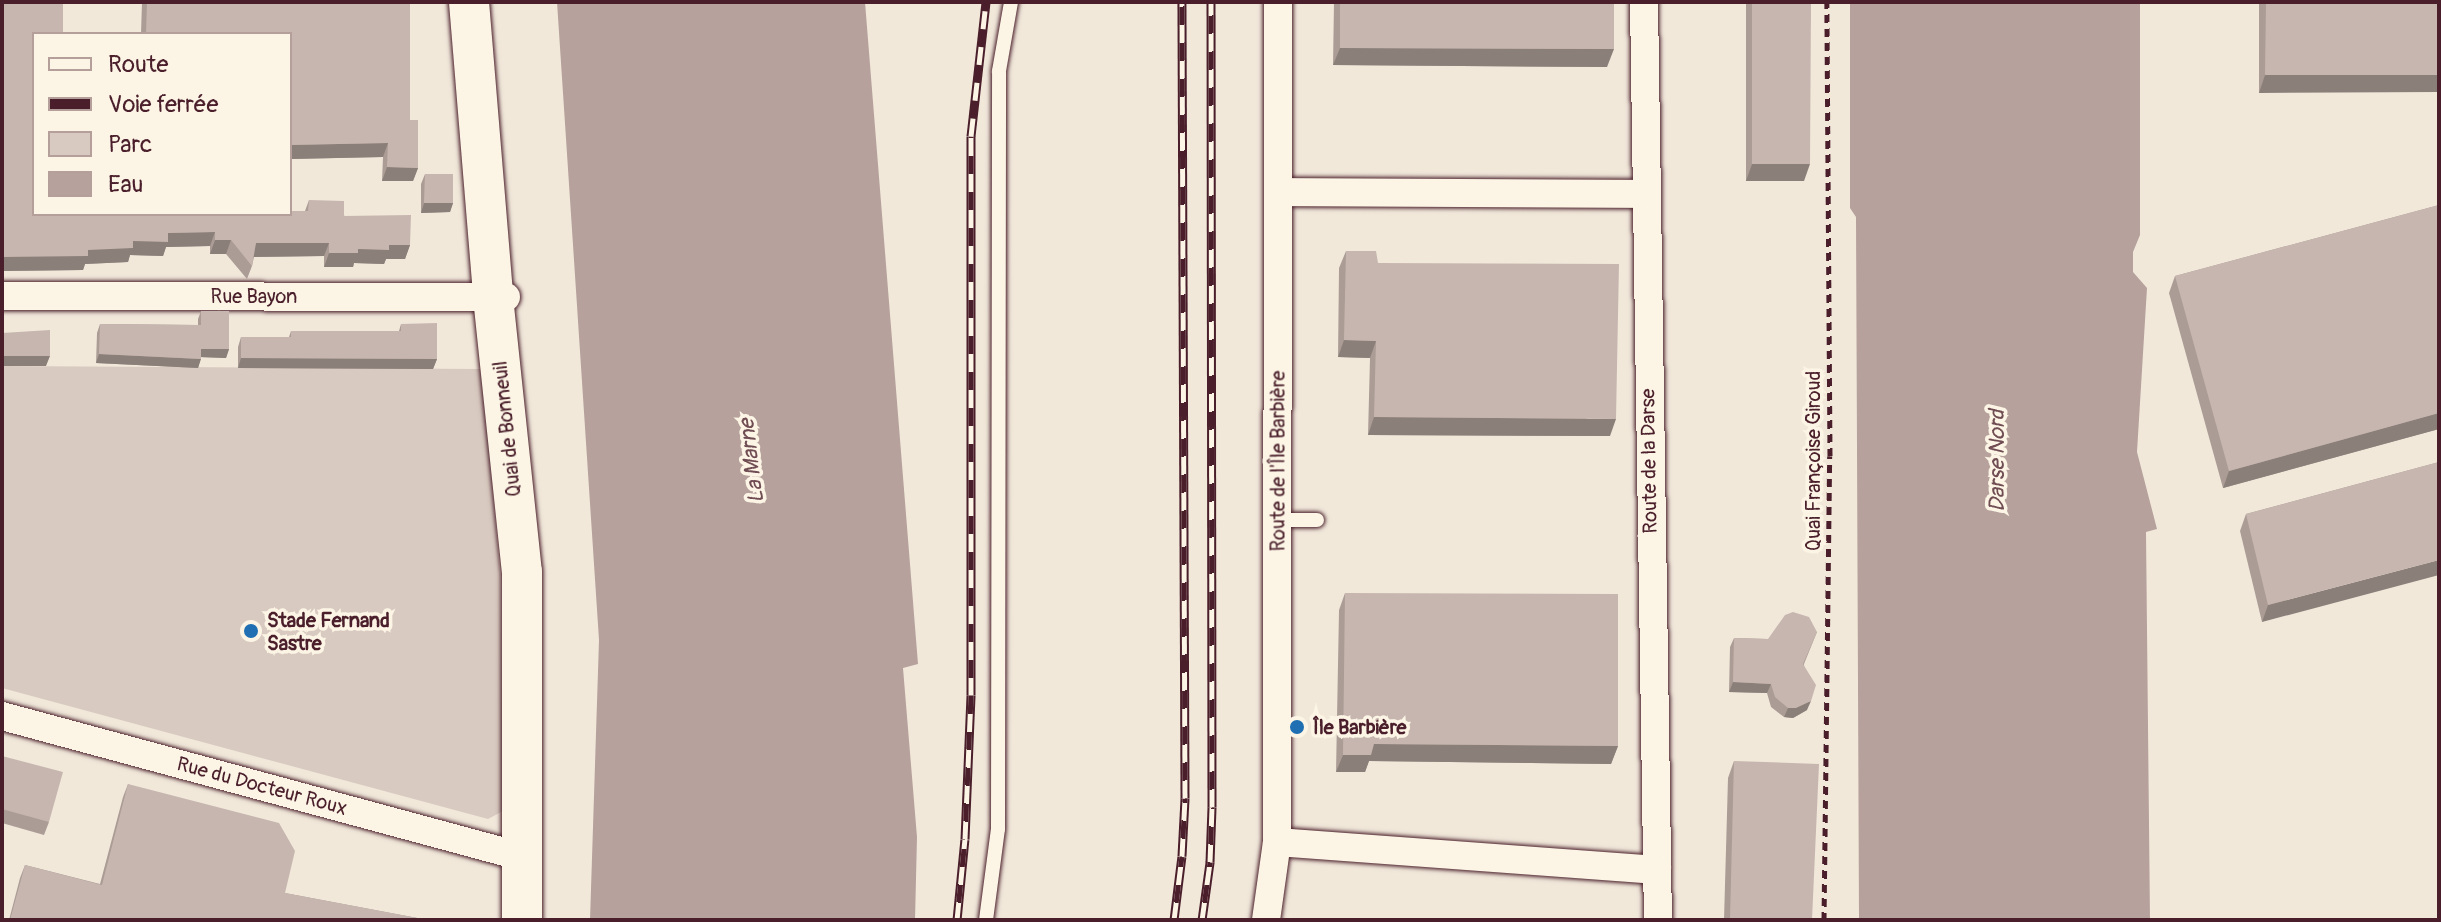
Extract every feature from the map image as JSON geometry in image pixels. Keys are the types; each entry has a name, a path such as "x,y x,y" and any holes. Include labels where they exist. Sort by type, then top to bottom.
{"street":[{"name":"Quai de Bonneuil","path":"469,2 499,297 522,572 522,920"},
{"name":"Route de l'Île Barbière","path":"1266,920 1277,842 1278,2"},
{"name":"Route de la Darse","path":"1644,2 1644,194 1658,920"},
{"path":"1279,192 1644,194"},
{"name":"Rue Bayon","path":"2,296 499,297"},
{"name":"Rue du Docteur Roux","path":"2,716 523,857"},
{"path":"1277,842 1657,870"}],"lane":[{"path":"986,920 998,829 999,71 1011,2"},
{"path":"1278,520 1317,520"}],"path":[{"name":"Quai Françoise Giroud","path":"1824,920 1830,456 1827,2"}],"green space":[{"name":"Stade Fernand Sastre","path":"2,366 482,369 500,574 503,811 488,819 2,688"}],"water":[{"name":"La Marne","path":"557,2 865,2 918,664 903,668 917,837 915,920 590,920 599,640"},
{"name":"Darse Nord","path":"1850,2 2140,2 2140,235 2133,252 2133,272 2147,288 2137,452 2157,529 2146,532 2150,920 1859,920 1856,217 1850,208"}],"building":[{"path":"2,2 63,2 63,32 32,32 32,216 292,216 292,211 308,211 309,200 344,201 344,216 411,215 410,245 389,245 389,250 358,249 358,253 329,253 329,243 256,243 252,266 231,240 215,240 215,232 168,233 168,242 133,241 133,248 88,250 88,256 2,257"},
{"path":"147,2 410,2 410,120 418,120 418,168 387,167 388,143 292,145 292,32 146,32"},
{"path":"1340,2 1614,2 1614,49 1340,48"},
{"path":"1752,2 1811,2 1810,164 1752,164"},
{"path":"2266,2 2439,2 2439,75 2265,75"},
{"path":"425,174 453,174 453,203 424,203"},
{"path":"2439,205 2439,413 2229,471 2175,276"},
{"path":"1346,251 1376,251 1378,263 1619,264 1616,419 1374,417 1376,341 1344,340"},
{"path":"201,311 229,311 229,349 201,349 201,359 99,354 100,324 201,325"},
{"path":"437,323 437,359 241,358 241,337 291,337 291,331 401,331 401,324"},
{"path":"50,330 50,356 2,356 2,333"},
{"path":"2439,462 2439,560 2268,605 2246,514"},
{"path":"1345,593 1618,594 1618,746 1374,744 1371,755 1343,755"},
{"path":"1793,612 1809,617 1817,632 1803,664 1816,685 1811,701 1788,708 1775,697 1771,684 1733,682 1734,638 1768,639 1785,615"},
{"path":"2,756 63,772 49,822 2,809"},
{"path":"1734,761 1819,764 1812,920 1730,920"},
{"path":"128,784 279,823 295,851 285,893 428,920 10,920 25,865 102,885"}],"railway":[{"path":"957,920 965,839 971,695 971,136 986,2"},
{"path":"1174,920 1185,798 1182,2"},
{"path":"1202,920 1210,862 1212,807 1211,2"}],"place":[{"name":"Stade Fernand Sastre","path":"251,631"},
{"name":"Île Barbière","path":"1297,727"}]}
